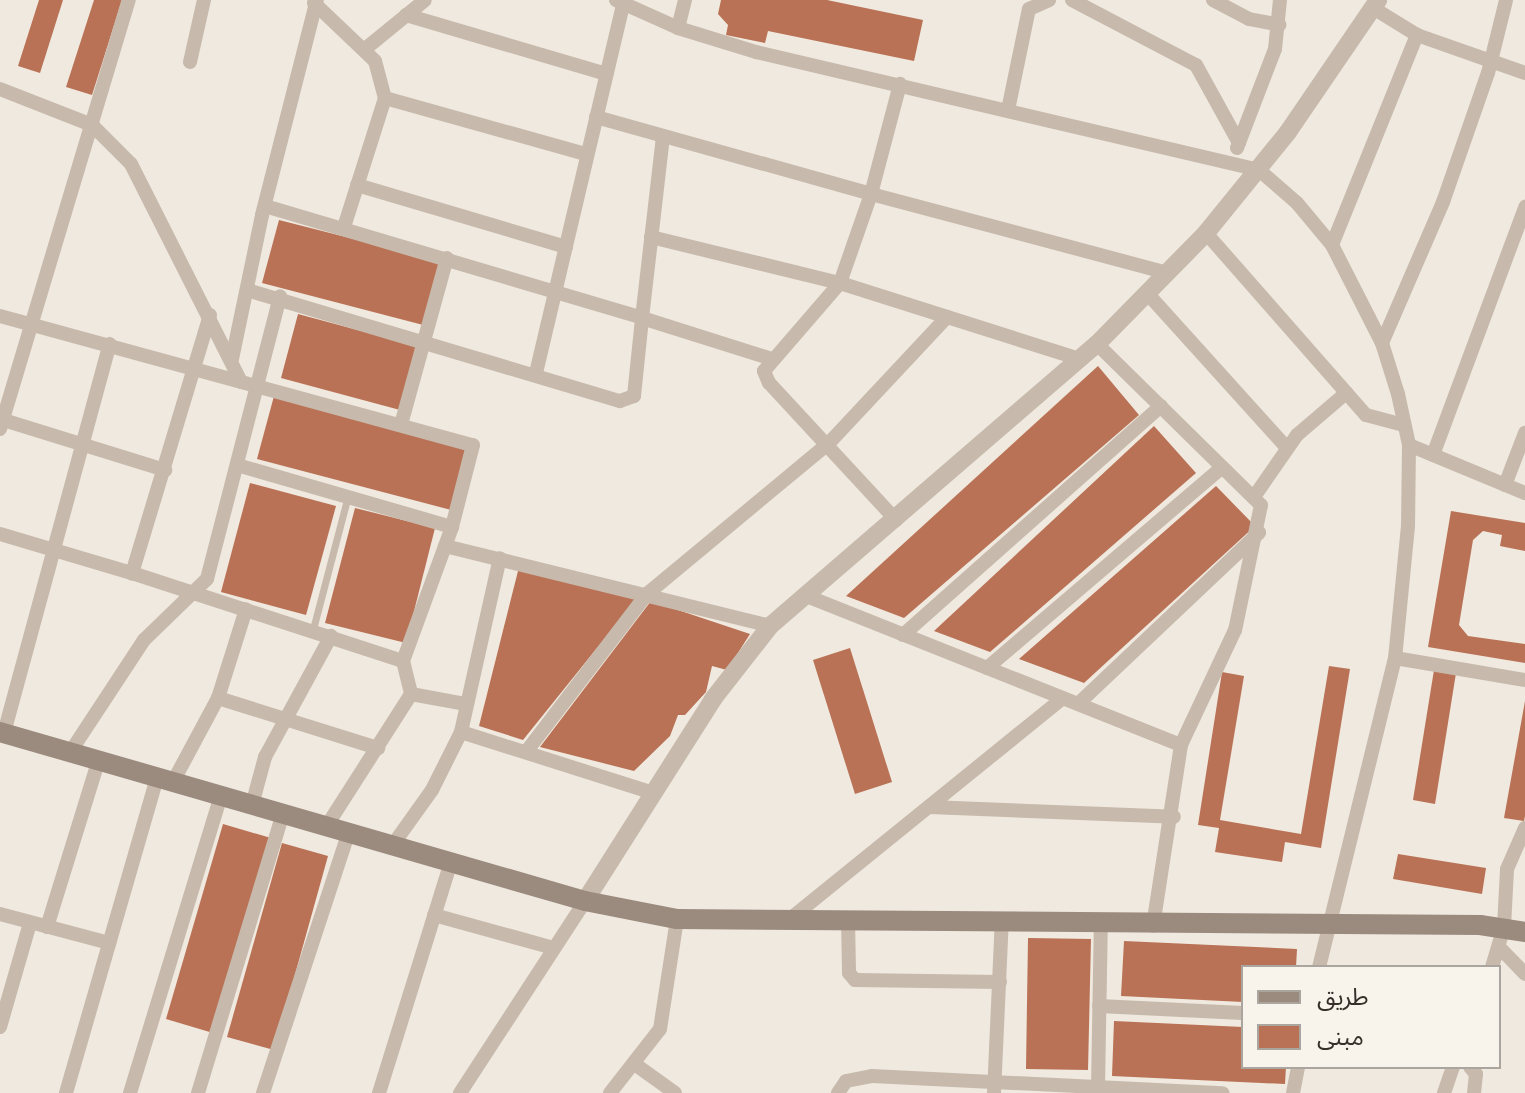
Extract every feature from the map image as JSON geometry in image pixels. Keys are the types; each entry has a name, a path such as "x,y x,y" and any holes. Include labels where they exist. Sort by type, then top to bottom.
{"main road":[{"path":"2,732 166,777 348,834 585,901 677,919 1002,920 1329,928 1504,927 1525,932"}],"street":[{"path":"129,0 1,423 165,470"},
{"path":"190,62 204,0"},
{"path":"365,49 425,0"},
{"path":"678,28 685,0"},
{"path":"1008,110 1029,9 1049,0"},
{"path":"1072,0 1196,65 1239,143"},
{"path":"1213,0 1249,19 1279,25"},
{"path":"1232,164 1275,49 1280,0"},
{"path":"1382,343 1443,202 1491,60 1506,0"},
{"path":"536,373 558,292 621,1 678,28 756,52 1259,170 1297,203 1332,245 1382,343 1409,445 1403,608 1395,658 1320,965"},
{"path":"232,359 265,206 316,2 375,61 385,98 344,227"},
{"path":"460,1093 713,699 770,626 809,597 1097,344 1206,233 1259,170 1376,4 1417,35 1525,73"},
{"path":"406,15 607,74"},
{"path":"1332,245 1417,35"},
{"path":"896,520 829,443 769,383 765,367 840,283 871,194 900,84"},
{"path":"0,89 92,125 131,164 210,315 241,382"},
{"path":"385,98 586,154"},
{"path":"596,117 1167,273"},
{"path":"247,290 280,296 620,401 630,400 663,136"},
{"path":"357,185 566,247"},
{"path":"265,206 447,258 772,359"},
{"path":"1433,455 1525,207"},
{"path":"1206,233 1346,393 1376,422 1404,425"},
{"path":"651,237 840,283 1079,359"},
{"path":"402,421 447,258"},
{"path":"1147,293 1286,447"},
{"path":"71,751 144,640 192,595 211,570 280,296"},
{"path":"132,573 210,315"},
{"path":"0,316 195,367 259,388 402,421 473,445 452,527 403,661 411,694 326,827"},
{"path":"526,752 647,594 829,443 947,317"},
{"path":"2,732 110,344"},
{"path":"1097,344 1222,467 1256,494 1261,505 1259,533 1235,630 1181,745 1174,817 1153,926"},
{"path":"1256,494 1286,447 1346,393"},
{"path":"903,635 1161,406"},
{"path":"1505,485 1525,433"},
{"path":"1409,445 1525,493"},
{"path":"237,465 452,527"},
{"path":"987,668 1222,467"},
{"path":"1079,703 1259,533"},
{"path":"0,534 132,573 192,595 313,629 403,661"},
{"path":"445,546 770,626"},
{"path":"392,846 432,790 461,732 500,558"},
{"path":"809,597 1181,745"},
{"path":"66,1093 109,943 166,777 218,698 246,609"},
{"path":"252,805 265,757 331,636"},
{"path":"1395,658 1525,680"},
{"path":"411,694 466,704"},
{"path":"218,698 378,748"},
{"path":"790,919 1063,698"},
{"path":"461,732 653,793"},
{"path":"47,927 99,759"},
{"path":"130,1093 221,796"},
{"path":"929,807 1174,817"},
{"path":"198,1093 283,814"},
{"path":"1493,965 1504,927 1507,869 1525,828"},
{"path":"263,1093 348,834"},
{"path":"379,1093 451,862"},
{"path":"0,914 109,943"},
{"path":"434,915 554,948"},
{"path":"610,1093 636,1065 660,1029 677,919"},
{"path":"848,919 849,973 855,980 1000,982"},
{"path":"996,1087 1002,920"},
{"path":"1098,1087 1101,922"},
{"path":"0,1027 3,1003 30,923"},
{"path":"1500,948 1525,974"},
{"path":"1099,1006 1241,1013"},
{"path":"636,1065 675,1093"},
{"path":"1293,1093 1298,1069"},
{"path":"1444,1093 1452,1069"},
{"path":"1472,1069 1476,1074 1474,1093"},
{"path":"838,1093 856,1077 996,1087 1098,1087 1223,1093"}],"lane":[{"path":"313,629 348,496"}],"building":[{"path":"39,0 63,0 40,73 18,66"},
{"path":"94,0 122,0 92,95 66,87"},
{"path":"721,0 827,0 923,20 914,61 768,31 765,43 726,35 728,25 718,14"},
{"path":"279,220 444,262 427,326 262,283"},
{"path":"298,314 417,346 400,410 281,378"},
{"path":"1098,366 1139,415 904,618 846,596"},
{"path":"274,396 472,449 455,511 257,459"},
{"path":"1154,426 1196,473 990,652 934,631"},
{"path":"250,483 336,506 306,615 221,592"},
{"path":"1216,486 1255,526 1084,683 1019,659"},
{"path":"355,508 435,528 406,643 325,623"},
{"path":"1451,511 1525,523 1525,551 1500,546 1502,535 1483,531 1473,540 1459,625 1468,636 1525,644 1525,663 1428,647"},
{"path":"520,563 638,597 523,740 479,726"},
{"path":"651,601 750,634 727,670 712,666 706,692 685,715 678,715 670,736 634,771 540,747"},
{"path":"850,648 892,782 855,794 813,660"},
{"path":"1329,666 1350,669 1321,848 1285,842 1282,862 1215,852 1219,828 1198,825 1222,672 1244,676 1220,820 1301,834"},
{"path":"1434,670 1456,673 1435,804 1413,800"},
{"path":"1525,701 1525,816 1524,821 1504,818"},
{"path":"223,824 271,838 213,1033 166,1019"},
{"path":"282,843 328,856 274,1050 227,1037"},
{"path":"1398,854 1486,868 1482,894 1393,879"},
{"path":"1028,938 1091,939 1088,1070 1026,1069"},
{"path":"1124,941 1297,949 1296,965 1241,965 1241,1002 1121,996"},
{"path":"1114,1021 1241,1027 1241,1069 1286,1069 1285,1084 1112,1076"}]}
